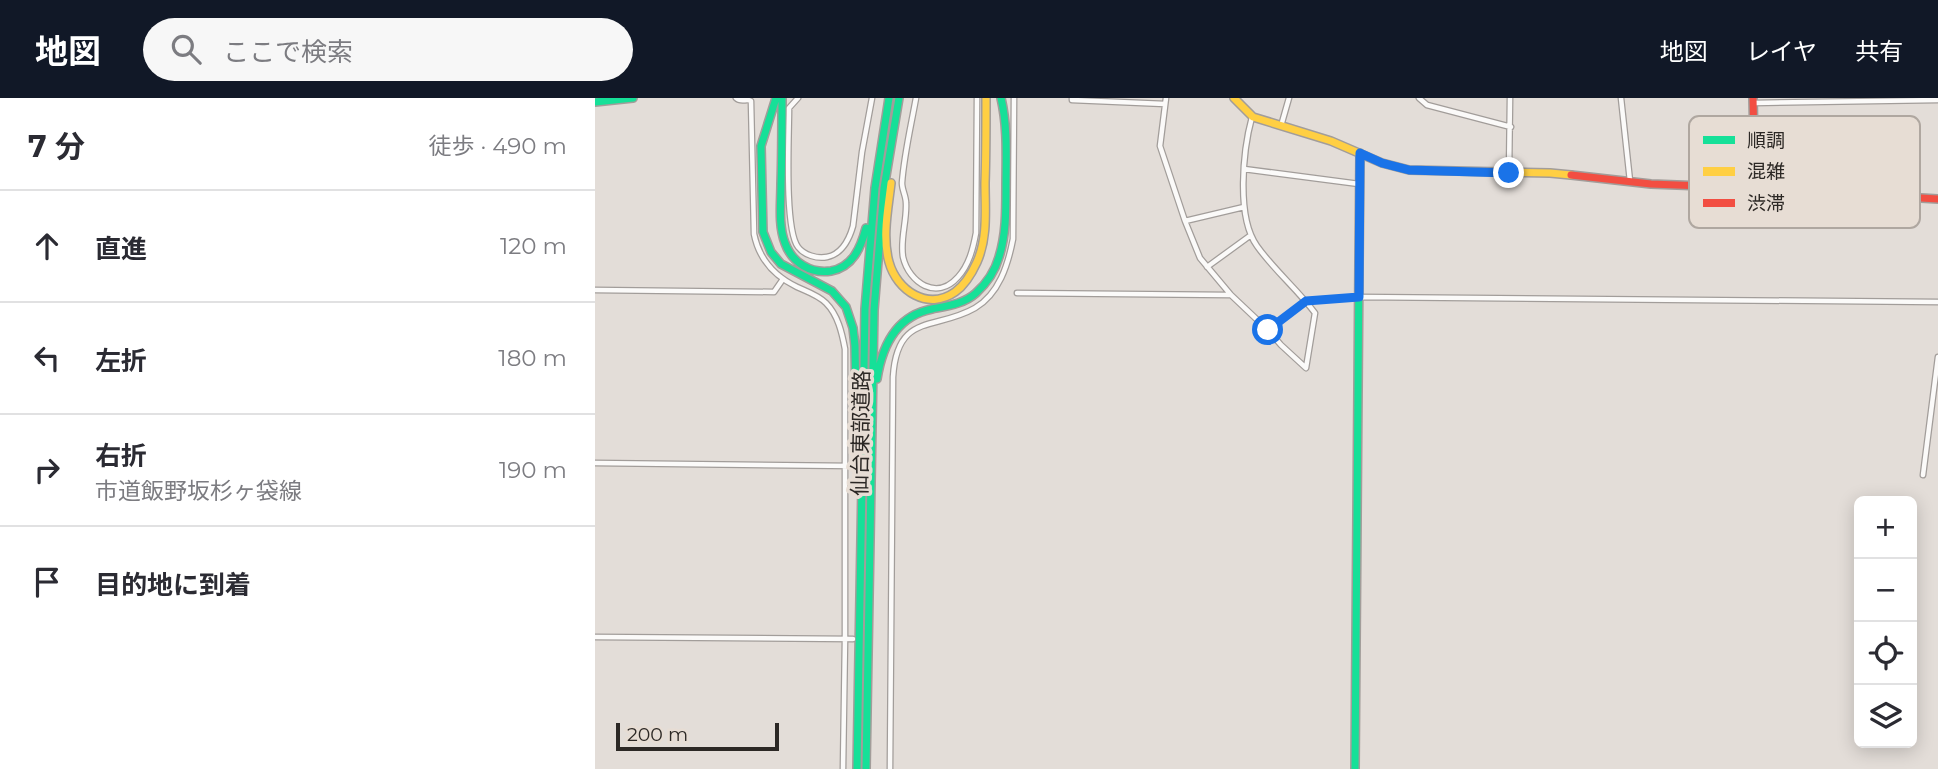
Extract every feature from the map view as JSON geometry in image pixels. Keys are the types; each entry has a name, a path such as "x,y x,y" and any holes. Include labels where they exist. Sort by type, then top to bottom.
{"main road":[{"path":"595,102 633,98"},
{"path":"776,98 761,146 763,232 776,259 832,291 849,314 855,346 860,495"},
{"path":"782,98 783,239 789,254 801,266 826,272 835,271 849,263 860,249 865,234 877,143 889,99"},
{"path":"899,98 887,228 888,254 894,276 903,287 919,297 933,300 951,295 962,287 974,268 983,245 986,217 986,98"},
{"name":"仙台東部道路","path":"866,769 872,359 876,272 884,188 899,98"},
{"path":"870,494 878,370 889,337 900,323 908,318 965,300 979,291 990,279 1001,252 1006,224 1006,121 1001,98"},
{"path":"1234,98 1252,117 1331,141 1382,163 1409,170 1550,173 1631,182 1689,184"},
{"name":"仙台東部道路","path":"857,769 863,342 875,188 889,99"},
{"path":"1355,769 1360,153"},
{"path":"1920,198 1938,199"}],"street":[{"path":"736,98 748,99 751,102 753,225 757,247 763,260 783,279 827,304 836,318 846,356 843,769"},
{"path":"798,98 789,108 792,232 798,247 814,257 823,258 840,251 853,226 871,98"},
{"path":"916,98 902,186 906,203 902,253 916,281 935,288 955,281 968,264 973,248 976,233 977,98"},
{"path":"890,769 895,362 903,340 913,330 926,323 976,307 999,282 1010,255 1014,222 1014,98"},
{"path":"1072,98 1166,101 1160,146 1200,258 1231,295 1306,368 1315,313 1255,244 1244,207 1246,138 1252,117"},
{"path":"1281,126 1289,98"},
{"path":"1419,98 1427,105 1511,127"},
{"path":"1509,173 1510,98"},
{"path":"1621,98 1631,182"},
{"path":"1753,101 1938,100"},
{"path":"1244,169 1360,184"},
{"path":"1185,221 1244,207"},
{"path":"1207,267 1252,234"},
{"path":"595,290 774,292 783,279"},
{"path":"1017,293 1231,295"},
{"path":"1268,330 1306,301 1359,297 1938,302"},
{"path":"1923,475 1935,402 1938,357"},
{"path":"595,463 853,466"},
{"path":"595,637 853,639"}],"traffic: fast":[{"path":"595,102 633,98"},
{"path":"776,98 761,146 763,232 771,252 781,264 832,291 846,307 855,346 856,403"},
{"path":"782,98 781,221 788,250 797,261 810,269 839,269 850,261 859,249 866,228"},
{"path":"857,769 865,309 875,188 889,98"},
{"path":"866,769 874,310 884,188 899,98"},
{"path":"877,379 887,344 900,326 920,313 971,297 984,285 995,267 1003,240 1006,214 1006,143 1001,98"},
{"path":"1355,769 1359,263"}],"traffic: slow":[{"path":"891,183 886,243 893,272 906,289 924,299 945,297 955,292 973,270 983,243 986,98"},
{"path":"1234,98 1253,117 1331,141 1382,163 1409,170 1571,175"},
{"path":"1359,263 1360,153"}],"traffic: jam":[{"path":"1753,98 1753,116"},
{"path":"1571,175 1689,185"},
{"path":"1920,198 1938,199"}],"route":[{"path":"1268,330 1306,301 1359,297 1360,153 1382,163 1409,170 1509,173"}]}
